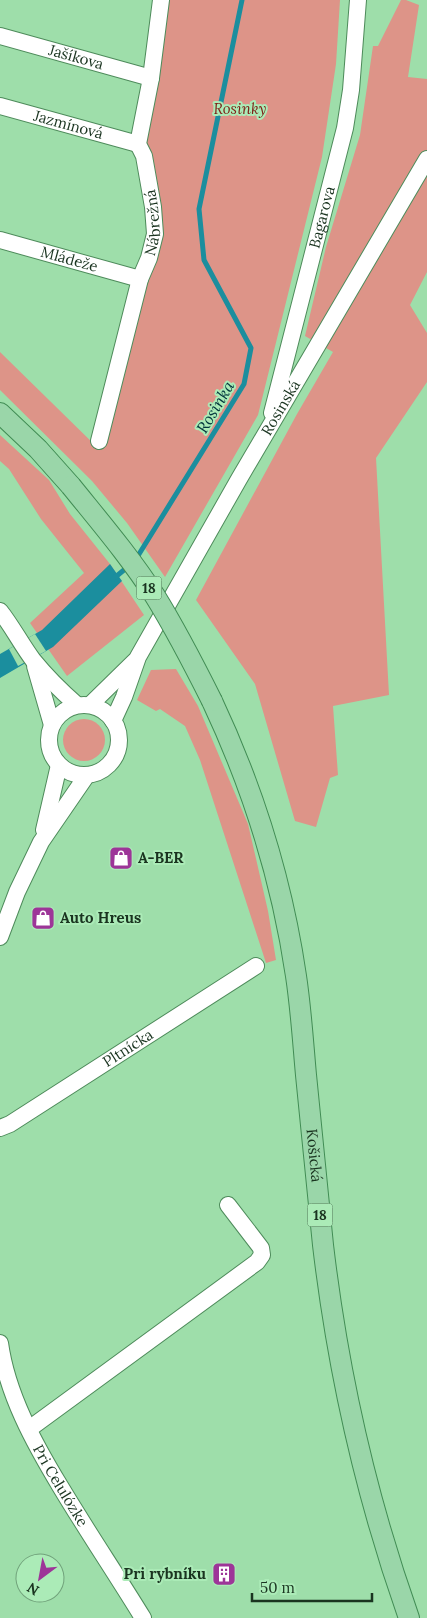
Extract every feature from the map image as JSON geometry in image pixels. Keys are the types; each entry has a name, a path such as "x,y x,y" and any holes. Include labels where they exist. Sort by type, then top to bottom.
{"main road":[{"name":"Košická","path":"0,413 38,449 71,486 113,537 154,595 181,640 212,701 232,746 255,807 279,889 296,978 323,1246 342,1371 374,1511 409,1618"}],"street":[{"name":"Bagarova","path":"268,430 345,128 352,82 358,0"},
{"path":"138,144 151,78 158,1"},
{"name":"Jašíkova","path":"0,36 151,78"},
{"name":"Jazmínová","path":"0,106 138,144"},
{"name":"Nábrežná","path":"99,442 140,279 149,258 155,234 154,207 144,156 138,144"},
{"name":"Rosinská","path":"113,721 124,697 138,657 239,479 427,159"},
{"name":"Mládeže","path":"0,240 140,279"},
{"path":"0,611 32,659 56,686 83,705 103,710 113,721 118,732 119,744 115,755 108,765 99,772 87,775 72,773 59,765 49,746 49,736 58,716 66,709 83,705"},
{"name":"Rosinská","path":"83,705 138,657"},
{"path":"32,659 52,726"},
{"path":"42,842 59,765"},
{"path":"0,937 17,892 42,842 87,775"},
{"name":"Pltnícka","path":"0,1128 10,1124 256,966"},
{"path":"29,1429 258,1262 262,1255 261,1248 228,1205"},
{"name":"Pri Celulózke","path":"0,1343 14,1394 47,1465 143,1618"}],"green space":[{"name":"Rosinky","path":"167,0 340,0 336,64 322,157 258,415 165,577 127,523 92,481 0,390 0,352 100,450 138,299 159,233 146,137"},
{"path":"401,0 419,5 408,77 427,79 427,272 410,305 427,333 427,382 376,458 389,695 333,706 338,775 330,778 316,827 295,821 255,684 196,600 297,414 333,352 305,336 326,247 360,135 373,46 378,46"},
{"path":"0,435 49,480 70,514 110,564 144,615 67,676 30,623 84,573 41,519 9,469 0,461"},
{"path":"176,669 198,706 248,824 268,911 276,960 266,963 200,760 185,726 160,709 156,711 137,700 151,670"},
{"path":"80,719 88,719 99,725 105,740 99,755 88,761 80,761 69,755 63,744 63,736 69,725"}],"water":[{"path":"110,564 122,581 53,647 0,678 0,654 42,630"}],"pier":[{"path":"35,634 46,651 18,666 9,649"}],"waterway":[{"name":"Rosinka","path":"136,559 244,384 251,348 204,260 199,209 242,0"},
{"name":"Rosinka","path":"113,579 130,565"}],"place":[{"name":"A-BER","path":"121,858"},
{"name":"Auto Hreus","path":"43,918"},
{"name":"Pri rybníku","path":"224,1574"}]}
